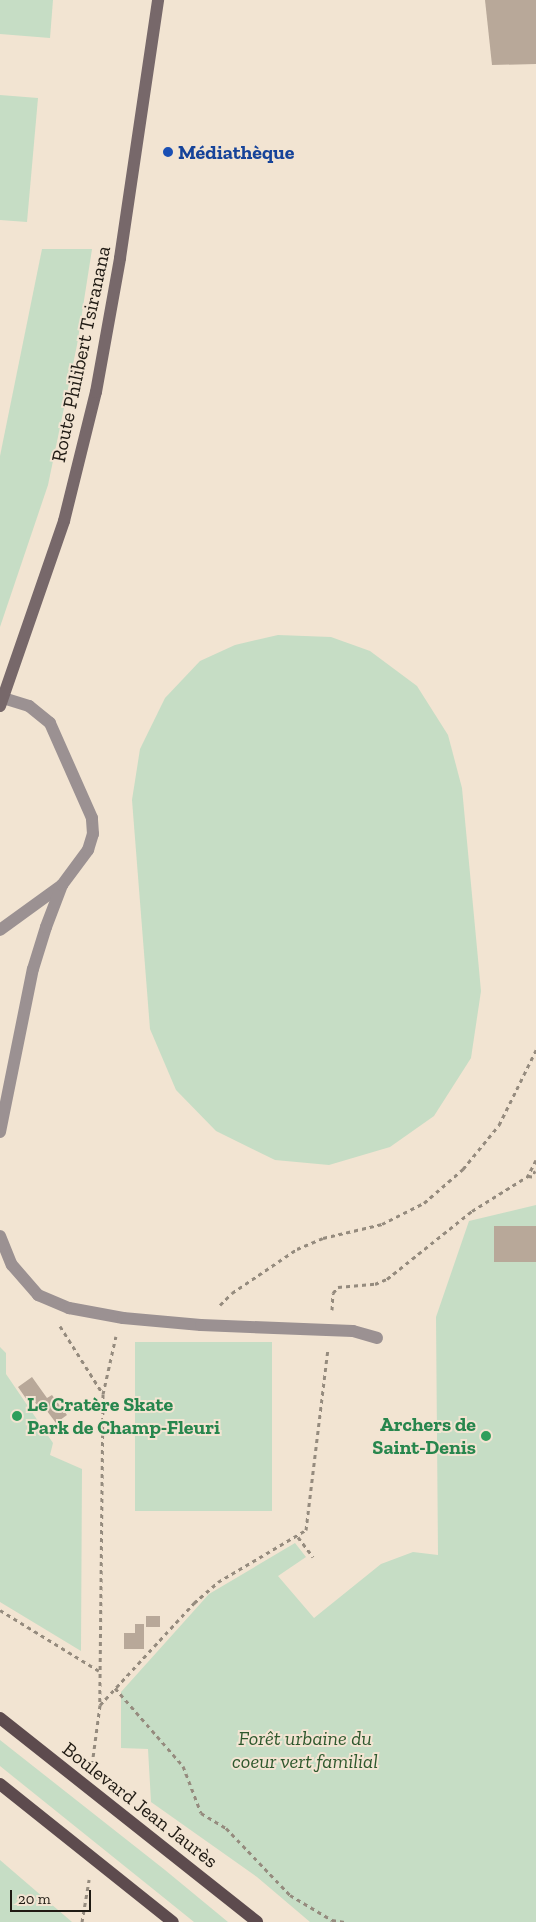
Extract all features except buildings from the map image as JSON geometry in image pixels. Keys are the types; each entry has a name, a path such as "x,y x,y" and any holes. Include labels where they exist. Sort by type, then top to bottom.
{"main road":[{"name":"Route Philibert Tsiranana","path":"1,702 64,521 96,392 123,238 158,0"},
{"name":"Boulevard Jean Jaurès","path":"0,1718 257,1922"},
{"path":"0,1784 173,1922"}],"lane":[{"path":"0,930 62,885 88,850 93,834 92,818 50,723 29,706 1,702"},
{"path":"0,1132 33,969 62,885"},
{"path":"0,1236 12,1265 38,1296 69,1308 123,1318 201,1325 353,1331 378,1338"}],"path":[{"path":"201,1325 232,1293 296,1249 323,1238 382,1224 424,1203 464,1169 499,1125 536,1050"},
{"path":"528,1176 536,1160"},
{"path":"100,1705 194,1603 218,1582 298,1537 309,1524 333,1293 338,1287 375,1284 387,1279 472,1211 536,1171"},
{"path":"528,1176 536,1177"},
{"path":"38,1296 103,1394"},
{"path":"91,1770 100,1705 103,1394 115,1339 123,1318"},
{"path":"298,1537 313,1556"},
{"path":"0,1610 100,1671"},
{"path":"115,1688 182,1766 201,1813 226,1828 290,1895 332,1920 345,1922"},
{"path":"82,1922 92,1857"}],"green space":[{"path":"0,0 53,0 50,38 0,34"},
{"path":"0,95 38,98 27,222 0,220"},
{"path":"42,249 92,249 77,345 48,485 0,627 0,456"},
{"path":"278,635 331,637 370,651 417,686 448,735 462,788 481,991 471,1058 434,1116 390,1147 329,1165 275,1160 216,1131 176,1090 150,1029 132,800 140,749 165,698 200,661 235,645"},
{"name":"Forêt urbaine du coeur vert familial","path":"536,1205 536,1922 310,1922 257,1877 151,1802 148,1749 121,1748 121,1692 209,1594 295,1543 306,1557 278,1576 314,1618 381,1564 413,1552 438,1555 436,1317 469,1221"},
{"path":"135,1342 272,1342 272,1511 135,1511"},
{"path":"0,1347 6,1353 6,1374 53,1443 50,1455 82,1469 81,1651 0,1602"},
{"path":"0,1740 228,1922 194,1922 0,1766"},
{"path":"0,1860 72,1922 0,1922"}],"place":[{"name":"Médiathèque","path":"168,152"},
{"name":"Le Cratère Skate Park de Champ-Fleuri","path":"17,1416"},
{"name":"Archers de Saint-Denis","path":"486,1436"}]}
